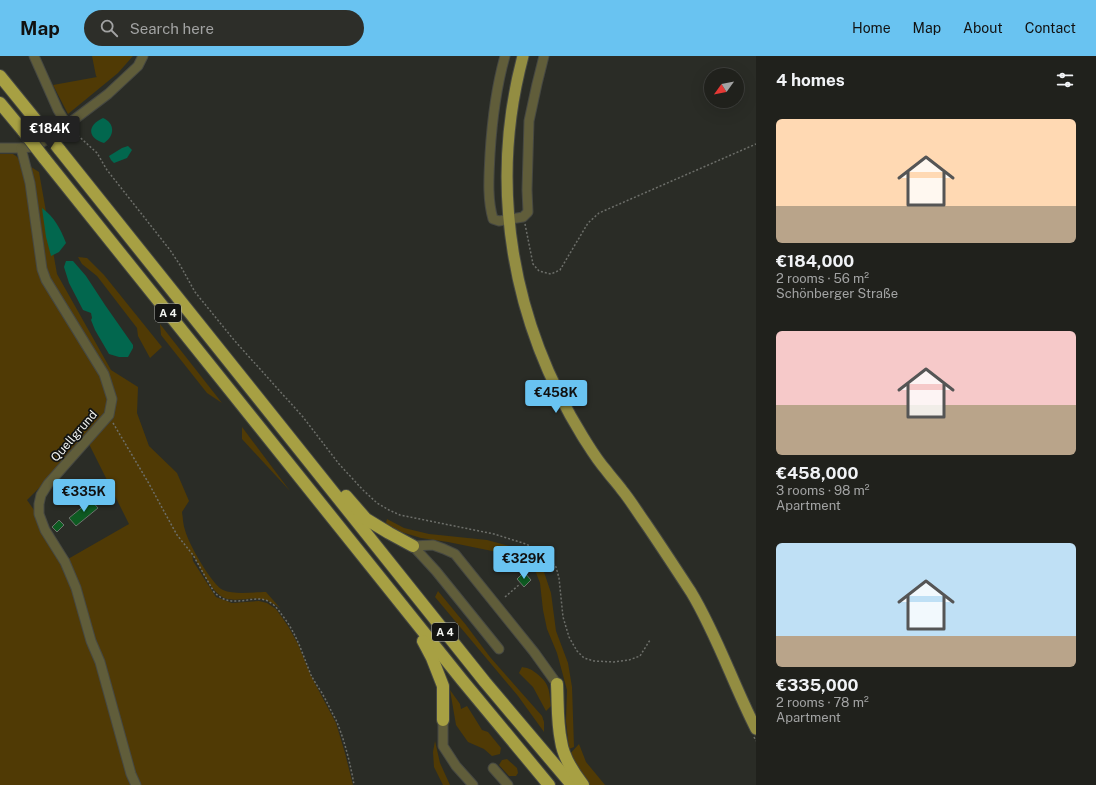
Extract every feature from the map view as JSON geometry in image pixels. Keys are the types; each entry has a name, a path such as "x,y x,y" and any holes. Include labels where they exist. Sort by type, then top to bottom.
{"highway":[{"name":"A 4","path":"0,76 485,682 572,785"},
{"name":"A 4","path":"0,102 462,680 549,785"},
{"path":"321,476 340,488 366,519 413,546"},
{"path":"406,610 432,658 442,686 443,720"},
{"path":"557,684 561,742 567,760 575,775 583,785"}],"main road":[{"path":"523,56 510,120 507,172 508,219 516,273 537,346 562,402 604,469 626,496 672,562 692,594 721,651 756,729"}],"street":[{"path":"34,56 58,110 67,125"},
{"path":"0,148 31,147 46,140 108,94 138,66 143,56"},
{"path":"505,56 495,100 488,180 493,219 499,221 523,217 528,212 526,190 530,121 544,56"},
{"name":"Quellgrund","path":"21,148 30,183 42,269 46,280 104,374 112,399 108,415 48,484 41,495 39,514 45,530 65,562 76,588 91,641 100,662 131,774 136,785"},
{"path":"413,546 433,545 444,548 455,554 534,652 557,684"},
{"path":"413,546 436,571 499,649"},
{"path":"443,720 443,746 456,766 473,785"},
{"path":"493,768 508,785"}],"path":[{"path":"67,125 96,153 107,170 170,250 195,292 234,340 303,417 338,464 372,499 400,515 494,534 526,544 539,551 556,567 559,578 563,617 569,637 577,651 584,658 594,661 614,662 629,660 640,656 650,640"},
{"path":"523,217 533,264 539,270 551,274 560,270 588,223 599,213 756,144"},
{"path":"108,415 148,482 177,535 193,555 217,596 231,602 261,600 270,602 289,624 298,640 312,676 337,722 348,755 354,785"},
{"path":"506,597 520,584"}],"shaded area":[{"path":"92,56 133,56 118,73 68,114 53,85 97,77"},
{"path":"103,118 110,123 112,130 110,137 104,143 94,138 91,131 94,124"},
{"path":"128,146 132,150 127,158 114,163 111,160 109,156"},
{"path":"0,154 13,154 39,172 57,274 111,370 138,387 137,413 149,446 177,473 189,501 182,512 184,526 187,536 201,563 218,587 223,590 238,593 266,592 280,608 271,602 255,598 237,600 226,599 216,592 210,584 192,553 193,561 216,597 232,603 259,601 267,603 276,609 298,644 311,676 336,723 353,785 0,785","holes":["88,442 129,524 68,559 27,500"]},
{"path":"42,208 57,224 66,243 59,252 51,256 46,237"},
{"path":"78,257 87,258 104,275 162,347 150,358 138,336 137,328 97,276 82,264"},
{"path":"66,261 73,261 86,276 133,345 128,357 119,357 109,354 95,330 91,320 91,313 83,310 69,283 64,267"},
{"path":"160,324 222,403 207,393 161,335"},
{"path":"242,427 290,491 242,439"},
{"path":"387,519 404,528 429,534 487,540 509,546 527,553 541,563 551,593 556,631 568,663 572,687 574,747 569,749 566,721 567,690 557,653 547,629 540,583 533,565 497,552 421,538 385,527"},
{"path":"438,591 490,657 542,716 544,722 544,732 518,696 435,597"},
{"path":"522,667 534,672 541,677 546,684 549,691 551,706 546,711 533,687 519,673"},
{"path":"450,690 460,704 461,709 467,706 482,730 488,732 501,748 500,754 492,756 484,749 468,742 456,725"},
{"path":"435,741 440,763 450,785 443,785 434,767 433,752"},
{"path":"579,744 586,762 605,785 586,785 568,756"},
{"path":"507,759 517,768 518,773 516,776 509,776 499,765 502,760"}],"building":[{"path":"91,500 98,508 76,526 69,518"},
{"path":"59,520 64,525 57,532 52,527"},
{"path":"524,572 531,580 524,587 517,579"}]}
